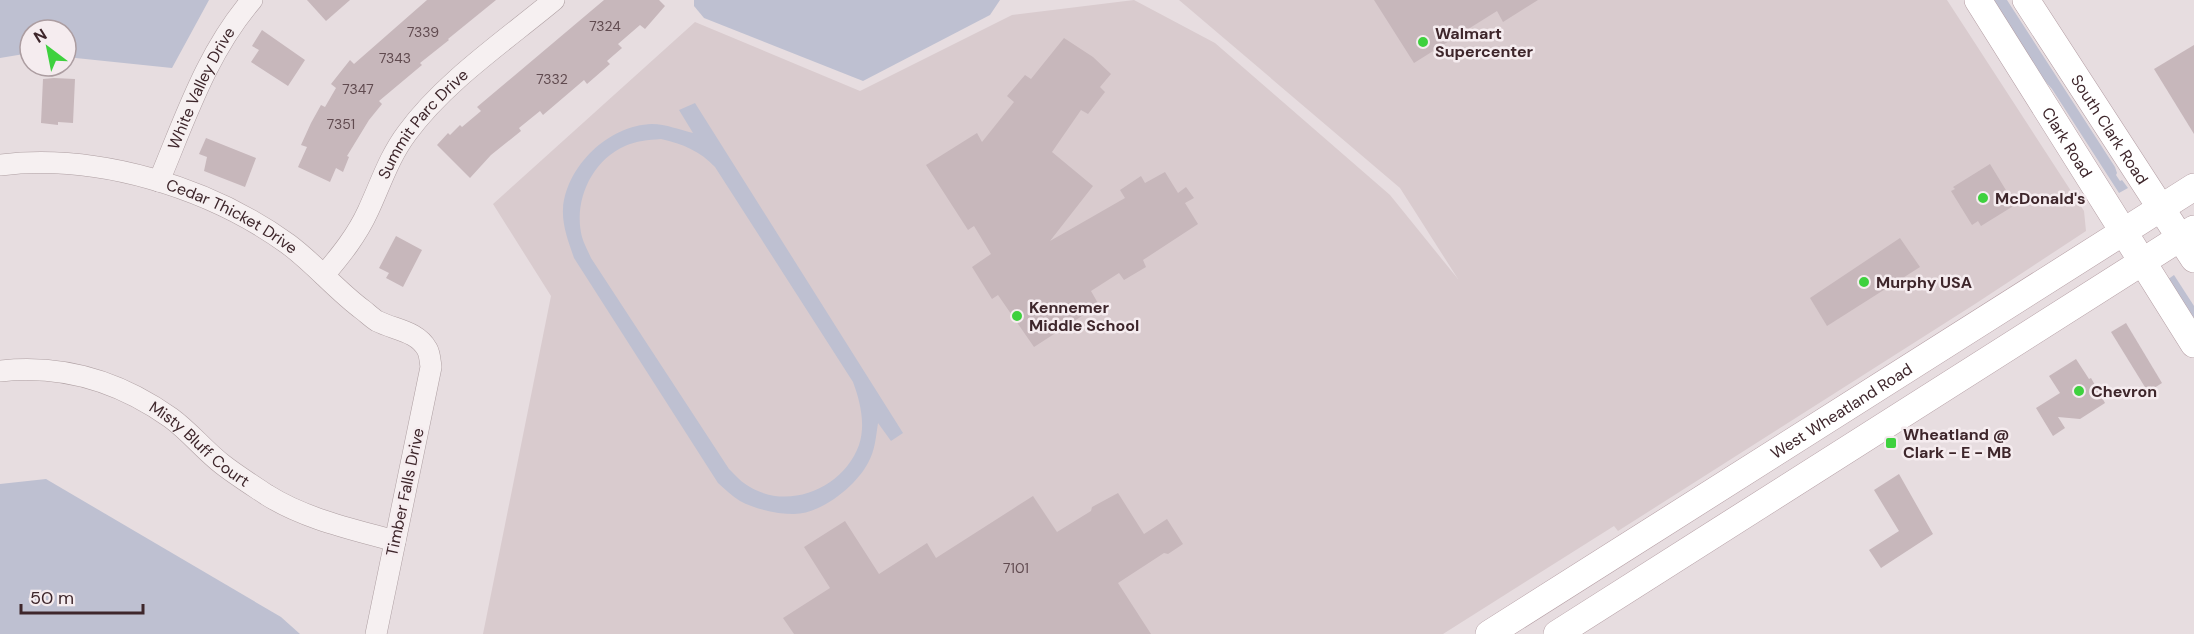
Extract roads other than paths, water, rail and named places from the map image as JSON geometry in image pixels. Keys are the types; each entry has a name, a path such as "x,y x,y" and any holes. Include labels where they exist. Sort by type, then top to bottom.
{"main road":[{"name":"Clark Road","path":"1978,0 2194,344"},
{"name":"South Clark Road","path":"2026,0 2162,207 2190,242"},
{"name":"West Wheatland Road","path":"1489,634 2194,188"},
{"path":"1557,634 2141,262 2190,242"},
{"path":"1823,422 1842,453"},
{"path":"1611,556 1632,586"}],"street":[{"name":"White Valley Drive","path":"159,181 205,71 241,13 252,0"},
{"name":"Summit Parc Drive","path":"324,275 351,242 368,212 389,161 414,125 448,88 554,0"},
{"name":"Cedar Thicket Drive","path":"0,165 88,165 159,181 232,209 288,244 348,299 377,321 417,336 429,351"},
{"name":"Timber Falls Drive","path":"376,634 431,367 429,351"},
{"name":"Misty Bluff Court","path":"0,371 30,368 79,374 127,391 172,418 222,463 269,496 319,519 395,541"}],"place":[{"name":"Walmart Supercenter","path":"1423,42"},
{"name":"McDonald's","path":"1983,198"},
{"name":"Murphy USA","path":"1864,282"},
{"name":"Kennemer Middle School","path":"1017,316"},
{"name":"Chevron","path":"2079,391"},
{"name":"Wheatland @ Clark - E - MB","path":"1891,443"}]}
